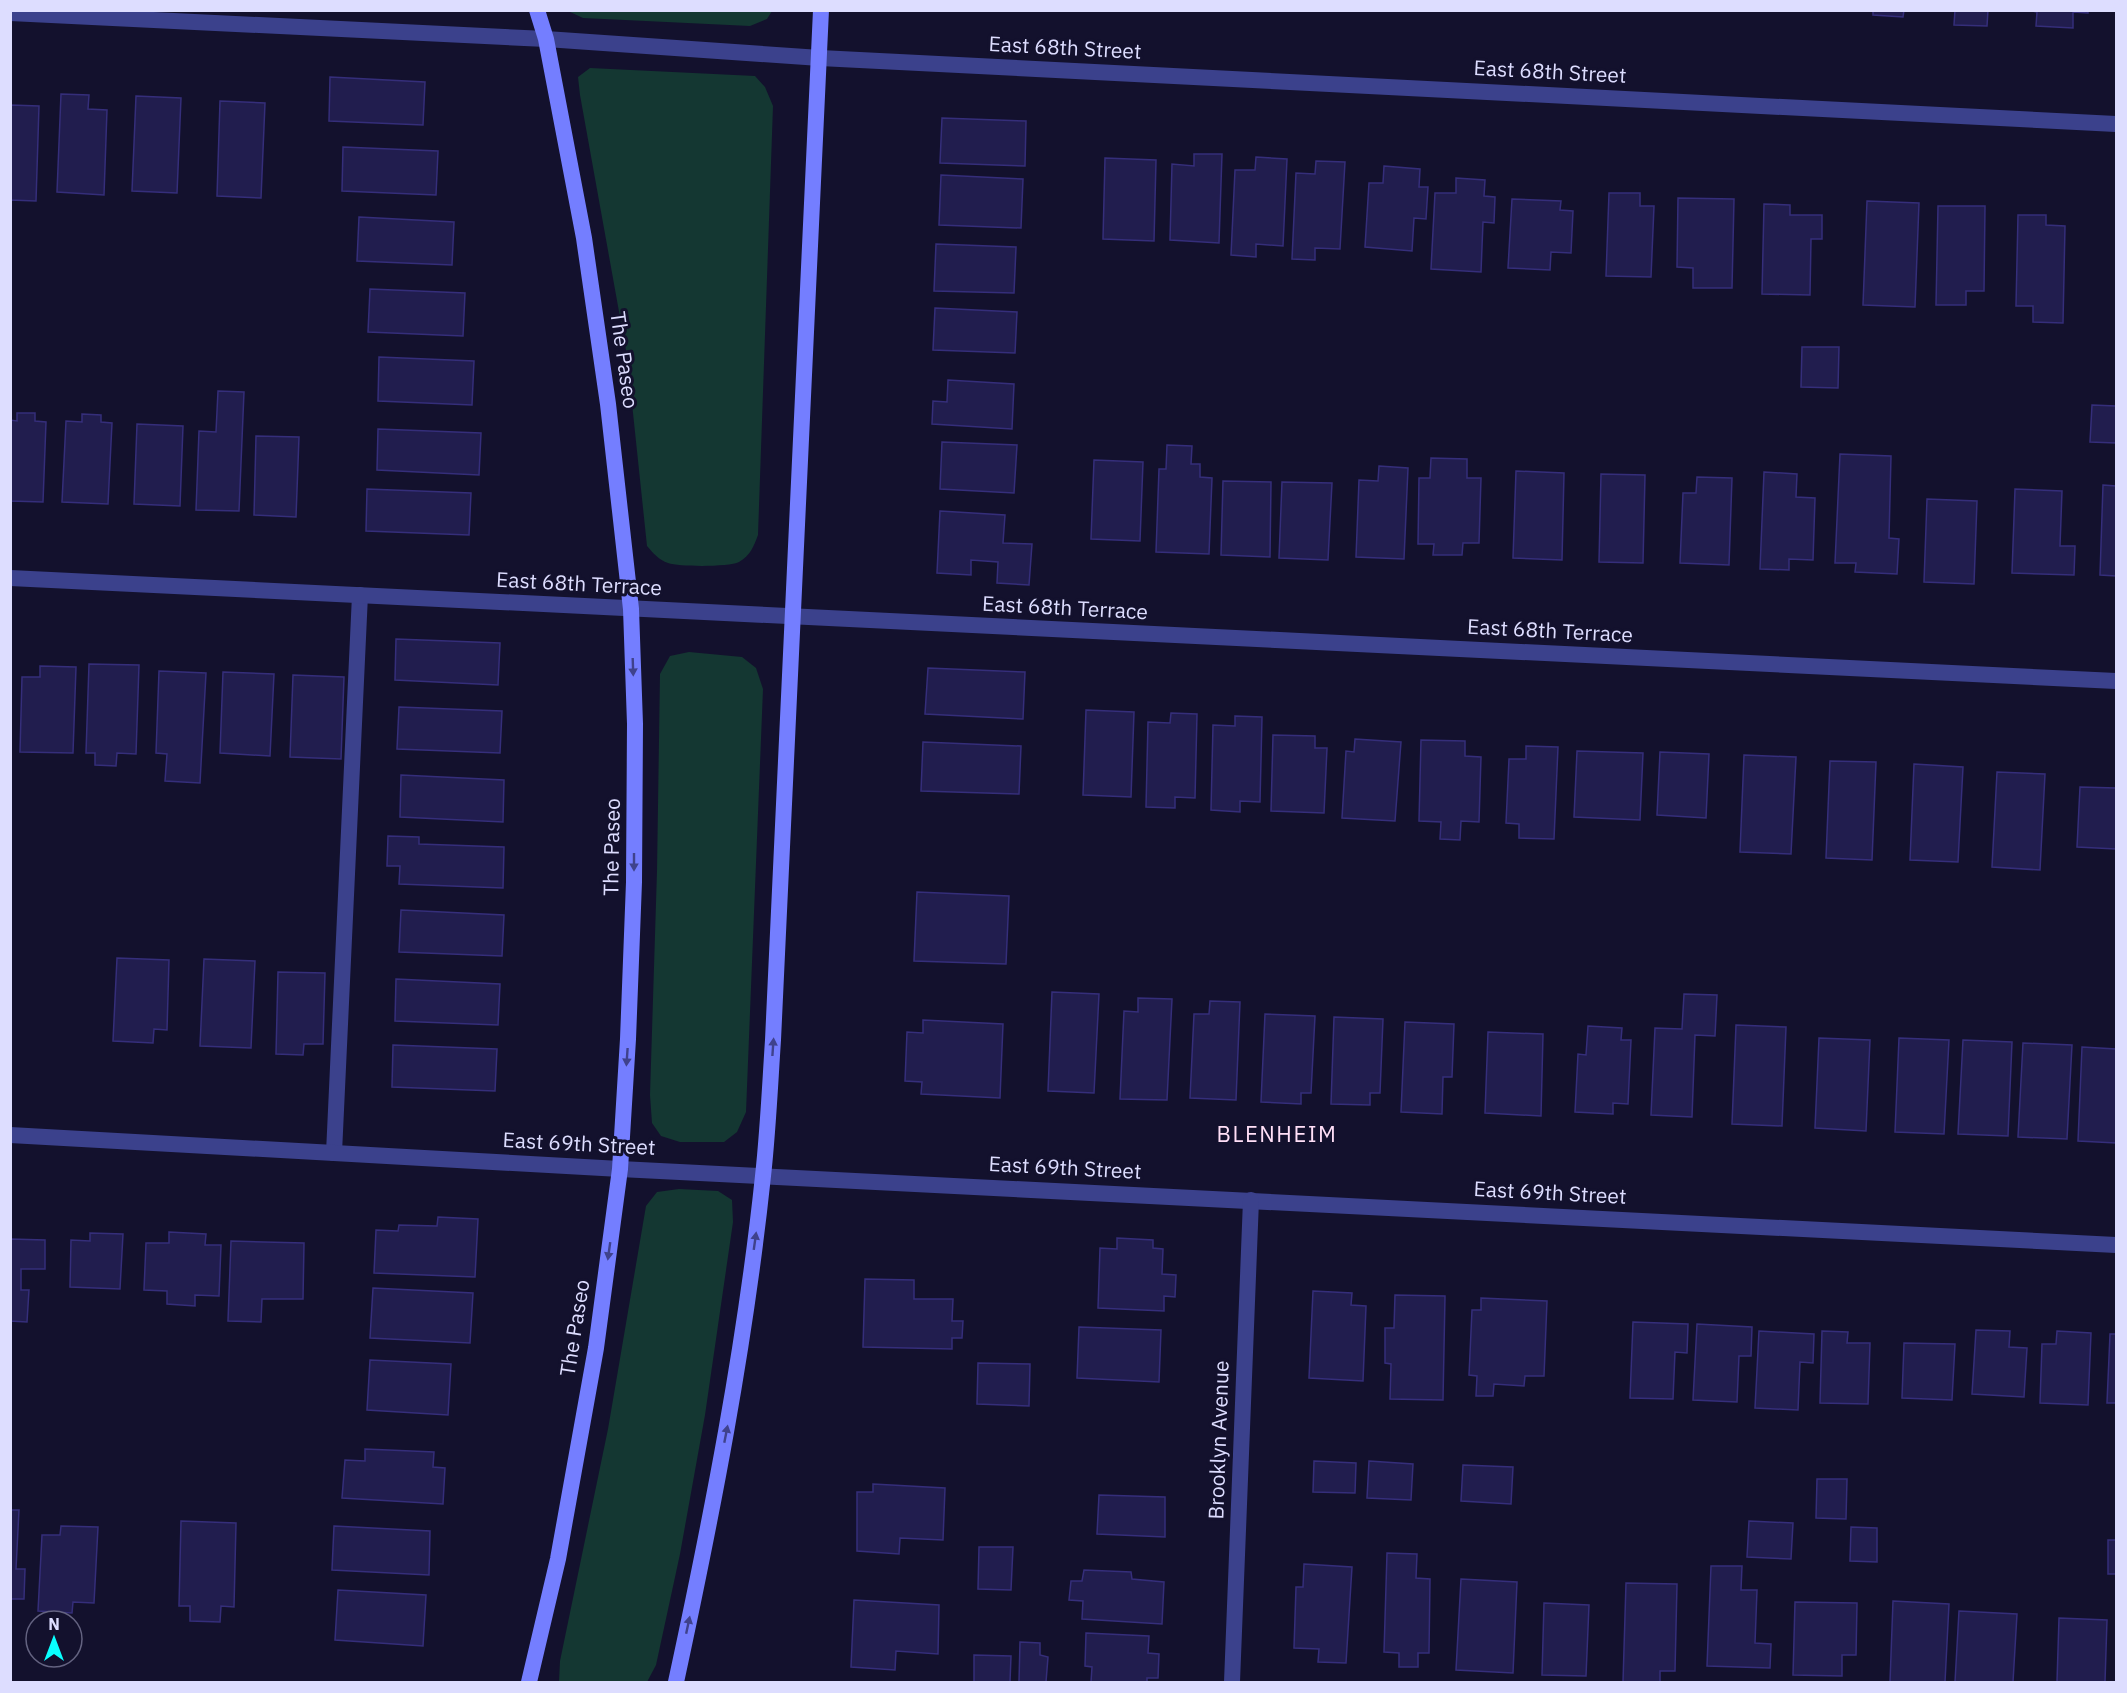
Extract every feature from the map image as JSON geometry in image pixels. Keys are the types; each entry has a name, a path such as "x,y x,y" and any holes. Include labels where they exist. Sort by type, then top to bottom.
{"main road":[{"name":"The Paseo","path":"529,1683 558,1559 594,1359 620,1169 634,882 635,724 631,609 608,404 584,238 546,39 537,10"},
{"path":"676,1683 732,1401 764,1175 773,1040 821,10"}],"street":[{"name":"East 68th Street","path":"10,13 546,39 820,58 2116,124"},
{"name":"East 68th Terrace","path":"10,578 2116,681"},
{"path":"334,1153 360,596"},
{"name":"East 69th Street","path":"10,1136 2116,1245"},
{"name":"Brooklyn Avenue","path":"1232,1683 1251,1200"}],"green space":[{"path":"568,11 772,11 767,19 750,26 583,18"},
{"path":"590,68 755,76 765,87 773,106 758,535 749,554 734,564 704,566 668,563 654,554 647,546 627,356 580,95 578,77"},
{"path":"689,652 742,657 756,668 763,689 746,1112 737,1132 724,1142 680,1142 661,1136 652,1123 650,1095 660,674 670,656"},
{"path":"679,1189 718,1191 732,1200 733,1222 705,1415 680,1554 656,1665 647,1682 559,1682 560,1661 608,1429 646,1206 657,1192"}],"building":[{"path":"1873,10 1904,10 1903,17 1873,15"},
{"path":"1955,10 1988,10 1987,26 1954,25"},
{"path":"2027,10 2088,10 2088,13 2073,12 2073,28 2036,26 2037,12"},
{"path":"330,77 425,82 423,125 329,121"},
{"path":"61,94 89,95 88,109 107,110 104,195 57,192"},
{"path":"136,96 181,98 177,193 132,191"},
{"path":"220,101 265,103 261,198 217,196"},
{"path":"10,105 39,106 36,201 10,200"},
{"path":"942,118 1026,121 1025,166 940,163"},
{"path":"343,147 438,151 436,195 342,191"},
{"path":"1194,154 1222,154 1219,243 1170,240 1172,164 1194,166"},
{"path":"1256,157 1287,159 1283,246 1256,244 1256,257 1231,255 1235,170 1255,170"},
{"path":"1105,158 1156,160 1154,241 1103,239"},
{"path":"1316,161 1345,162 1340,249 1315,248 1315,260 1292,259 1296,173 1315,174"},
{"path":"1384,166 1420,169 1419,187 1428,187 1426,219 1414,218 1412,251 1365,247 1369,183 1383,183"},
{"path":"941,175 1023,179 1021,228 939,225"},
{"path":"1456,178 1485,180 1484,196 1495,197 1494,223 1483,222 1481,272 1431,269 1435,193 1456,193"},
{"path":"1609,193 1640,193 1640,206 1654,206 1651,277 1606,276"},
{"path":"1678,198 1734,199 1732,288 1693,288 1693,268 1677,267"},
{"path":"1512,199 1561,201 1560,210 1573,211 1571,253 1551,252 1550,270 1508,268"},
{"path":"1867,201 1919,203 1915,307 1863,305"},
{"path":"1764,204 1790,205 1790,215 1822,215 1822,239 1811,239 1810,295 1762,294"},
{"path":"1938,206 1985,206 1984,291 1966,291 1966,305 1936,305"},
{"path":"2018,215 2046,215 2046,225 2065,226 2063,323 2033,322 2033,306 2016,306"},
{"path":"359,217 454,222 452,265 357,261"},
{"path":"936,244 1016,247 1014,293 934,291"},
{"path":"370,289 465,293 463,336 368,332"},
{"path":"935,308 1017,312 1015,353 933,350"},
{"path":"1802,347 1839,347 1838,388 1801,387"},
{"path":"379,357 474,361 472,405 378,401"},
{"path":"948,380 1014,384 1012,429 932,424 933,401 947,402"},
{"path":"218,391 244,392 239,511 196,510 199,431 216,432"},
{"path":"2092,405 2116,406 2116,443 2090,442"},
{"path":"17,413 35,413 35,421 46,422 43,502 10,501 10,420 17,421"},
{"path":"82,414 101,415 101,422 112,423 108,504 62,502 66,421 82,422"},
{"path":"137,424 183,426 180,506 134,504"},
{"path":"378,429 481,433 479,475 377,470"},
{"path":"256,436 299,437 296,517 254,515"},
{"path":"942,442 1017,445 1014,493 940,489"},
{"path":"1167,445 1192,446 1191,464 1200,464 1200,477 1212,478 1209,554 1156,552 1159,469 1166,469"},
{"path":"1840,454 1891,456 1889,538 1899,539 1897,574 1855,572 1856,563 1835,563"},
{"path":"1431,458 1467,459 1467,478 1481,478 1479,543 1463,543 1462,555 1433,555 1434,544 1418,544 1419,478 1430,478"},
{"path":"1094,460 1143,462 1140,541 1091,539"},
{"path":"1379,466 1408,468 1404,559 1356,557 1359,480 1378,481"},
{"path":"1516,471 1564,473 1562,560 1513,558"},
{"path":"1764,472 1797,474 1796,497 1815,498 1813,560 1789,559 1789,570 1760,569"},
{"path":"1601,474 1645,475 1643,563 1599,562"},
{"path":"1697,477 1732,478 1729,565 1680,563 1683,493 1696,493"},
{"path":"1223,481 1271,482 1270,557 1221,555"},
{"path":"1282,482 1332,483 1328,560 1279,558"},
{"path":"2103,485 2116,486 2116,576 2100,575"},
{"path":"367,489 471,493 469,535 366,531"},
{"path":"2015,489 2062,491 2060,546 2075,546 2074,575 2012,573"},
{"path":"1927,499 1977,501 1974,584 1924,582"},
{"path":"940,511 1005,515 1003,543 1032,544 1029,585 997,583 998,562 971,560 971,575 937,573"},
{"path":"396,639 500,643 498,685 395,680"},
{"path":"89,664 139,665 136,754 117,753 116,766 95,765 95,753 86,753"},
{"path":"40,666 76,667 73,753 20,752 22,677 40,677"},
{"path":"928,668 1025,672 1023,719 925,714"},
{"path":"159,671 206,673 200,783 165,781 167,754 156,753"},
{"path":"223,672 274,674 270,756 220,753"},
{"path":"293,675 344,677 341,759 290,757"},
{"path":"399,707 502,711 500,753 397,749"},
{"path":"1086,710 1134,712 1131,797 1083,795"},
{"path":"1171,713 1197,714 1195,798 1175,797 1175,808 1146,807 1148,722 1170,723"},
{"path":"1235,716 1262,717 1260,802 1240,801 1240,812 1211,810 1213,725 1235,726"},
{"path":"1273,735 1315,736 1315,748 1327,748 1324,813 1271,811"},
{"path":"1355,739 1401,742 1395,821 1342,818 1346,751 1354,752"},
{"path":"1421,740 1465,741 1465,756 1481,757 1479,822 1461,821 1460,840 1440,839 1441,822 1419,821"},
{"path":"923,742 1021,746 1019,794 921,791"},
{"path":"1526,746 1558,747 1554,839 1519,838 1519,824 1506,823 1509,759 1526,759"},
{"path":"1577,751 1643,753 1640,820 1574,817"},
{"path":"1660,752 1709,754 1706,818 1657,815"},
{"path":"1744,755 1796,757 1791,854 1740,852"},
{"path":"1830,761 1876,762 1872,860 1826,858"},
{"path":"1914,764 1963,767 1958,862 1910,860"},
{"path":"1997,772 2045,774 2040,870 1992,867"},
{"path":"401,775 504,780 503,822 400,817"},
{"path":"2080,787 2116,788 2116,849 2077,847"},
{"path":"388,836 419,837 419,844 504,847 503,888 399,884 400,866 387,866"},
{"path":"917,892 1009,896 1006,964 914,961"},
{"path":"401,910 504,915 502,956 399,952"},
{"path":"117,958 169,960 167,1030 154,1029 153,1043 113,1041"},
{"path":"204,959 255,961 251,1048 200,1046"},
{"path":"278,972 325,973 323,1044 304,1044 303,1055 276,1054"},
{"path":"396,979 500,984 498,1025 395,1021"},
{"path":"1052,992 1099,994 1094,1093 1048,1091"},
{"path":"1684,994 1717,995 1715,1036 1695,1035 1692,1117 1651,1115 1655,1028 1682,1029"},
{"path":"1138,998 1172,999 1167,1100 1120,1099 1124,1011 1138,1012"},
{"path":"1210,1001 1240,1002 1236,1100 1190,1098 1194,1014 1209,1014"},
{"path":"1265,1014 1315,1016 1311,1093 1301,1093 1301,1104 1261,1102"},
{"path":"1334,1017 1383,1019 1380,1093 1370,1093 1370,1105 1331,1104"},
{"path":"923,1020 1003,1024 1000,1098 921,1094 922,1082 905,1081 907,1032 923,1033"},
{"path":"1405,1022 1454,1024 1452,1077 1443,1077 1442,1114 1401,1112"},
{"path":"1736,1025 1786,1027 1782,1126 1732,1124"},
{"path":"1588,1026 1622,1028 1621,1040 1631,1040 1628,1104 1613,1103 1613,1114 1575,1112 1578,1054 1586,1055"},
{"path":"1488,1032 1543,1034 1541,1116 1485,1113"},
{"path":"1819,1038 1870,1040 1866,1131 1815,1128"},
{"path":"1899,1038 1949,1040 1944,1134 1895,1132"},
{"path":"1963,1040 2012,1042 2008,1136 1958,1134"},
{"path":"2023,1043 2072,1045 2067,1139 2018,1137"},
{"path":"393,1045 497,1049 495,1091 392,1087"},
{"path":"2082,1047 2116,1049 2116,1143 2078,1141"},
{"path":"438,1217 478,1219 475,1277 374,1273 376,1230 398,1231 399,1225 437,1226"},
{"path":"169,1232 206,1234 205,1245 221,1245 219,1296 195,1295 195,1306 167,1304 167,1291 144,1290 146,1243 169,1243"},
{"path":"90,1233 123,1234 120,1289 70,1287 71,1240 90,1241"},
{"path":"1117,1238 1153,1240 1153,1248 1163,1249 1162,1274 1176,1275 1175,1297 1164,1296 1164,1311 1098,1308 1100,1248 1117,1249"},
{"path":"10,1239 45,1240 45,1269 21,1269 21,1290 29,1290 27,1322 10,1321"},
{"path":"231,1241 304,1243 303,1299 262,1299 261,1322 228,1321"},
{"path":"865,1279 914,1280 914,1299 953,1299 952,1321 963,1321 962,1338 952,1338 952,1349 863,1347"},
{"path":"373,1288 473,1293 470,1343 370,1338"},
{"path":"1313,1291 1352,1293 1351,1305 1366,1306 1363,1381 1309,1378"},
{"path":"1395,1295 1445,1296 1443,1400 1390,1399 1391,1364 1385,1363 1385,1328 1394,1328"},
{"path":"1481,1298 1547,1301 1544,1376 1525,1376 1524,1386 1494,1384 1493,1396 1476,1396 1477,1376 1469,1375 1472,1310 1481,1310"},
{"path":"1633,1322 1688,1324 1687,1353 1675,1352 1673,1399 1630,1398"},
{"path":"1697,1324 1752,1327 1751,1356 1739,1356 1737,1402 1693,1400"},
{"path":"1079,1327 1161,1330 1159,1382 1077,1378"},
{"path":"1976,1330 2010,1331 2009,1347 2027,1348 2024,1397 1972,1394"},
{"path":"1759,1331 1814,1334 1813,1363 1800,1362 1798,1410 1755,1408"},
{"path":"1822,1331 1848,1332 1847,1343 1870,1343 1868,1404 1820,1403"},
{"path":"2057,1331 2091,1333 2088,1405 2040,1403 2042,1344 2056,1344"},
{"path":"2110,1334 2116,1334 2116,1403 2107,1403"},
{"path":"1904,1343 1955,1344 1952,1400 1902,1398"},
{"path":"370,1360 451,1364 448,1415 367,1410"},
{"path":"978,1363 1030,1364 1029,1406 977,1404"},
{"path":"365,1449 434,1452 433,1467 445,1468 443,1504 342,1498 345,1460 365,1461"},
{"path":"1314,1461 1356,1463 1355,1493 1313,1492"},
{"path":"1369,1461 1413,1464 1411,1500 1367,1498"},
{"path":"1463,1465 1513,1467 1511,1504 1461,1501"},
{"path":"1817,1479 1847,1479 1846,1519 1816,1518"},
{"path":"873,1484 945,1488 943,1540 900,1538 899,1554 857,1551 857,1492 873,1492"},
{"path":"1099,1495 1165,1497 1165,1537 1097,1534"},
{"path":"10,1510 19,1510 16,1569 25,1569 24,1599 10,1599"},
{"path":"181,1521 236,1523 234,1607 221,1606 220,1622 190,1621 190,1606 179,1606"},
{"path":"1749,1521 1793,1523 1791,1559 1747,1557"},
{"path":"61,1526 98,1527 94,1603 73,1602 72,1609 38,1609 42,1535 60,1535"},
{"path":"334,1526 430,1531 429,1575 332,1570"},
{"path":"1851,1527 1877,1528 1877,1562 1850,1561"},
{"path":"2108,1540 2116,1540 2116,1574 2108,1574"},
{"path":"979,1547 1013,1547 1011,1590 978,1589"},
{"path":"1387,1553 1417,1554 1416,1578 1430,1579 1429,1653 1418,1653 1418,1667 1399,1667 1399,1653 1384,1652"},
{"path":"1304,1564 1352,1567 1346,1663 1318,1662 1319,1649 1294,1648 1296,1587 1303,1587"},
{"path":"1711,1566 1742,1566 1741,1590 1757,1590 1755,1643 1771,1644 1770,1668 1707,1666"},
{"path":"1084,1570 1131,1572 1132,1579 1164,1582 1162,1624 1082,1619 1083,1601 1069,1600 1071,1581 1082,1581"},
{"path":"1461,1579 1517,1582 1513,1673 1456,1670"},
{"path":"1626,1583 1677,1584 1675,1671 1660,1671 1660,1682 1623,1682"},
{"path":"338,1590 426,1595 423,1646 335,1640"},
{"path":"854,1600 939,1605 938,1654 896,1651 895,1670 851,1667"},
{"path":"1893,1601 1949,1604 1945,1682 1890,1682"},
{"path":"1795,1602 1857,1603 1856,1655 1842,1655 1842,1676 1793,1675"},
{"path":"1544,1603 1589,1605 1586,1676 1542,1675"},
{"path":"1959,1611 2017,1614 2013,1682 1955,1682"},
{"path":"2059,1618 2107,1620 2105,1682 2057,1682"},
{"path":"1086,1633 1149,1636 1148,1653 1159,1654 1158,1678 1147,1678 1147,1682 1091,1682 1092,1667 1085,1666"},
{"path":"1020,1642 1040,1643 1040,1655 1048,1657 1046,1682 1019,1682"},
{"path":"974,1655 1011,1656 1010,1682 974,1682"}],"district":[{"name":"BLENHEIM","path":"1277,1134"}]}
